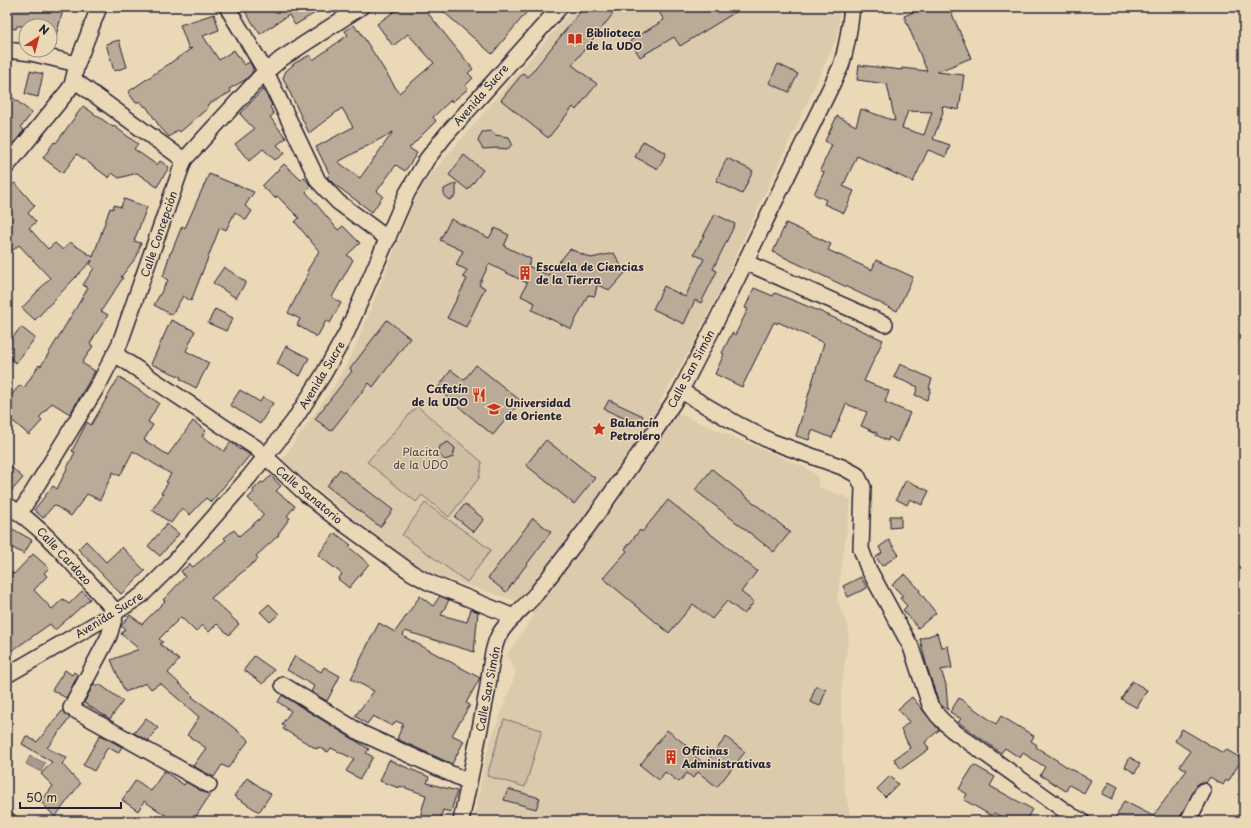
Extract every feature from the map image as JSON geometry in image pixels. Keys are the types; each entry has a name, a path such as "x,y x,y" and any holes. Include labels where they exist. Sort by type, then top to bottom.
{"street":[{"path":"7,166 68,92 74,80 77,64 99,7"},
{"path":"227,7 266,72 318,181 323,188 338,202 388,239"},
{"name":"Calle Concepción","path":"14,509 100,382 115,354 126,328 184,160 259,78 292,51 360,7"},
{"name":"Avenida Sucre","path":"7,675 116,612 142,595 153,585 266,457 293,422 323,375 346,334 407,193 427,159 445,136 560,7"},
{"name":"Calle San Simón","path":"461,821 495,647 499,636 509,621 532,599 589,525 655,431 681,391 841,66 849,34 852,7"},
{"path":"7,50 31,53 77,64"},
{"path":"74,80 184,160"},
{"path":"745,262 885,324"},
{"name":"Calle Sanatorio","path":"115,354 249,442 333,516 412,573 434,585 514,617"},
{"path":"681,391 731,421 770,441 842,467 857,475 863,487 861,549 863,557 911,647 930,705 938,716 952,730 1072,816 1082,821"},
{"name":"Calle Cardozo","path":"14,509 35,524 53,542 116,612"},
{"path":"116,612 109,636 71,708 209,785"},
{"path":"283,685 361,733 469,782"},
{"path":"1188,821 1203,791"}],"shaded area":[{"name":"Universidad de Oriente","path":"575,7 840,7 836,40 717,296 692,346 659,403 679,414 807,468 817,476 819,487 851,499 837,600 849,629 842,684 841,714 845,793 852,821 474,821 484,765 491,739 516,673 507,655 534,615 516,601 422,571 281,461 334,386 353,353 420,187"},
{"path":"30,756 45,763 41,772 26,764"}],"green space":[{"name":"Placita de la UDO","path":"417,406 482,462 479,478 449,517 422,495 416,502 367,462"},
{"path":"425,503 491,550 467,582 402,535"},
{"path":"504,719 542,730 525,787 487,776"}],"building":[{"path":"7,7 64,7 58,28 58,18 18,18 18,26 16,29 7,27"},
{"path":"242,7 325,7 295,25 289,15 260,34"},
{"path":"400,7 423,7 473,69 468,73 473,78 465,86 468,89 452,102 451,100 433,117 436,121 409,148 417,153 405,171 396,165 377,191 383,196 372,212 334,184 327,177 330,175 316,147 353,127 342,108 309,133 283,78 286,71 295,63 310,55 313,60 348,35 345,31 354,25 358,31 359,30 399,93 434,63 408,34 393,46 377,24","holes":["393,132 360,178 338,162"]},
{"path":"438,7 531,7 492,54"},
{"name":"Biblioteca de la UDO","path":"584,7 605,7 613,14 572,65 597,84 576,110 573,107 548,138 501,100 523,73 528,77"},
{"path":"656,7 744,7 680,46 674,37 640,57 630,41 664,20"},
{"path":"926,7 949,7 971,58 937,72 964,75 959,110 942,106 943,113 933,139 950,145 946,157 928,150 913,182 857,156 843,186 854,191 844,213 824,204 826,200 814,194 824,172 820,170 832,145 825,141 837,116 856,126 861,109 895,121 887,84 857,80 859,65 902,70 902,68 927,71 904,16","holes":["908,111 932,112 924,135 902,128"]},
{"path":"214,14 219,30 203,36 219,60 234,50 244,65 250,62 253,69 252,73 245,80 229,89 231,92 207,105 209,107 180,132 178,130 169,137 160,127 146,106 145,107 140,101 136,103 128,92 192,48 189,49 180,25"},
{"path":"119,40 127,67 114,71 106,44"},
{"path":"778,64 798,74 789,92 769,83"},
{"path":"30,71 43,74 38,97 25,94"},
{"path":"263,89 272,105 270,107 274,114 270,117 286,138 277,145 285,153 275,160 263,149 249,161 235,144 254,129 240,114"},
{"path":"7,93 32,113 21,127 24,130 7,152"},
{"path":"83,106 138,144 134,149 157,165 160,161 169,167 157,187 137,173 119,178 112,173 109,178 77,154 63,173 43,158"},
{"path":"492,131 495,135 509,137 512,144 508,149 483,149 478,141 482,132"},
{"path":"643,141 666,153 658,169 635,157"},
{"path":"464,155 483,170 468,190 449,175"},
{"path":"727,158 753,171 742,194 716,181"},
{"path":"284,164 301,180 304,177 311,187 306,192 338,230 343,226 360,243 347,255 353,260 332,297 341,303 330,323 326,321 317,337 297,325 300,319 288,313 309,272 307,271 319,251 295,222 299,218 277,196 275,198 262,186"},
{"path":"209,174 254,192 245,206 252,211 246,220 235,212 226,230 220,227 191,301 183,296 172,315 154,305 168,280 163,277 170,253 182,226 185,228"},
{"path":"15,183 35,206 28,213 36,222 29,228 48,249 55,243 63,250 70,242 93,257 110,208 113,209 114,205 121,207 124,199 147,207 134,241 141,243 137,256 121,277 123,278 101,311 108,315 90,344 93,346 82,363 95,371 70,414 52,403 39,418 42,421 29,435 7,416 7,400 20,385 24,388 39,365 41,366 88,288 83,285 94,268 90,265 92,260 35,320 22,308 50,278 19,245 7,255 7,190"},
{"path":"456,183 456,196 449,200 444,196 444,189"},
{"path":"715,214 735,224 713,269 717,271 701,303 695,300 684,324 653,309 664,286 685,297 704,259 694,254"},
{"name":"Escuela de Ciencias de la Tierra","path":"451,219 489,238 495,228 509,235 504,246 531,259 528,266 548,275 570,249 591,258 614,253 625,273 610,290 597,285 595,296 588,295 571,329 532,310 535,303 521,296 527,283 489,264 479,285 485,288 466,327 447,318 467,279 463,277 467,270 456,265 463,251 440,240"},
{"path":"786,223 831,244 828,250 872,270 876,260 913,277 897,311 773,252"},
{"path":"224,267 246,282 236,298 213,283"},
{"path":"754,288 773,296 775,293 883,340 864,381 889,391 885,402 910,413 897,442 889,437 888,441 876,435 877,433 861,426 867,412 846,404 832,438 812,430 809,440 796,436 824,343 778,322 777,324 774,322 742,387 715,374 724,354 722,353 732,333 735,335 748,309 745,308"},
{"path":"215,309 233,318 226,331 208,323"},
{"path":"171,320 195,331 186,351 209,363 196,388 180,379 181,377 151,364"},
{"path":"387,320 410,338 373,387 369,383 331,431 315,419 352,371 350,369"},
{"path":"21,327 35,338 16,363 7,356 7,344"},
{"path":"286,346 309,358 300,376 277,364"},
{"path":"900,364 932,379 929,388 931,389 927,400 915,395 918,387 894,377"},
{"name":"Cafetín de la UDO","path":"476,365 521,401 493,435 437,389 451,370 464,380"},
{"path":"119,377 159,403 148,422 153,425 144,440 168,455 193,421 206,431 202,436 224,451 231,442 240,450 241,449 250,455 211,502 206,498 190,515 182,508 171,523 152,510 163,494 161,493 168,483 166,482 171,474 133,451 120,476 113,472 100,500 87,494 71,516 54,505 43,518 34,510 53,486 57,489 75,452 72,451 87,422 91,425"},
{"path":"240,390 260,402 263,397 273,403 260,424 230,405"},
{"path":"609,400 643,416 639,425 604,409"},
{"path":"546,440 595,478 574,504 526,465"},
{"path":"448,442 455,448 453,457 445,460 438,454 440,446"},
{"path":"7,463 23,478 7,496"},
{"path":"340,469 393,510 380,527 327,486"},
{"path":"712,469 790,532 774,552 695,490"},
{"path":"271,476 281,486 276,491 295,506 287,516 290,518 278,534 279,535 256,556 258,559 211,598 239,624 229,635 217,624 209,632 202,625 196,632 181,617 159,639 163,642 160,644 179,660 168,673 193,696 192,697 249,740 228,768 222,765 214,777 193,766 206,748 187,735 199,717 160,683 151,689 146,683 125,692 111,660 139,649 121,634 125,629 121,626 130,615 142,624 165,601 163,600 185,577 181,571 190,564 193,567 226,540 224,538 234,530 239,536 264,515 248,498 261,482 263,483"},
{"path":"906,480 929,491 922,505 910,499 907,505 896,499"},
{"path":"668,500 757,571 741,592 754,602 744,614 727,601 712,619 693,604 669,633 603,578 627,551 625,549 640,530 642,532"},
{"path":"465,504 484,519 474,532 455,517"},
{"path":"890,516 901,516 901,527 890,528"},
{"path":"533,518 551,532 506,592 488,578"},
{"path":"167,524 179,534 160,556 148,546"},
{"path":"11,528 32,540 24,554 7,545 7,534"},
{"path":"335,533 351,545 349,547 369,564 349,588 338,579 342,574 318,555"},
{"path":"889,540 899,555 882,566 876,557 882,553 879,547"},
{"path":"86,541 106,562 122,547 145,571 121,594 78,549"},
{"path":"33,554 49,568 44,573 47,576 34,590 52,609 63,599 69,604 82,591 90,599 55,630 50,624 13,650 7,642 7,578 12,572 14,574"},
{"path":"905,574 920,590 919,591 936,613 918,628 903,610 907,606 900,598 903,596 892,585"},
{"path":"861,577 867,588 848,597 843,586"},
{"path":"420,596 433,606 440,596 449,600 441,615 467,622 471,609 478,612 474,652 405,631 403,636 480,678 466,703 470,705 452,735 464,741 452,764 397,739 403,724 396,721 392,726 373,716 367,724 355,716 374,691 351,679 379,623 395,632"},
{"path":"269,604 279,614 270,622 260,612"},
{"path":"937,633 941,647 948,646 952,668 941,670 946,685 948,710 938,701 920,639"},
{"path":"254,656 274,670 263,684 244,670"},
{"path":"295,656 321,672 324,667 340,676 327,701 311,692 314,686 287,670"},
{"path":"65,670 72,675 74,672 78,675 66,698 52,690"},
{"path":"1132,681 1147,690 1137,708 1121,699"},
{"path":"94,683 97,687 99,684 123,701 110,719 84,703"},
{"path":"816,686 826,690 820,706 810,702"},
{"path":"282,695 369,749 366,753 373,757 360,779 346,771 354,759 331,748 328,752 318,747 317,749 283,729 285,726 282,724 291,711 278,702"},
{"path":"912,697 939,730 925,742 929,749 901,769 894,759 910,748 901,729 909,722 898,709"},
{"path":"959,698 996,724 1001,716 1034,736 1031,741 1037,745 1036,747 1072,770 1091,780 1084,793 1069,785 1066,791 1040,775 1045,767 1023,753 1020,758 1005,748 1001,753 958,722 961,719 950,712"},
{"path":"63,710 64,713 70,718 47,748 67,758 62,764 80,784 55,817 41,802 53,786 41,774 52,762 22,744 26,736 37,742"},
{"path":"146,718 158,728 148,741 134,733"},
{"path":"1182,729 1223,753 1227,750 1242,759 1228,782 1226,780 1223,785 1210,777 1206,783 1202,782 1198,784 1178,821 1114,821 1124,801 1153,816 1187,770 1180,766 1190,751 1175,741"},
{"name":"Oficinas Administrativas","path":"667,730 686,745 684,748 705,764 726,737 745,752 717,787 698,772 693,778 687,773 679,782 665,772 659,780 640,765"},
{"path":"100,735 122,747 118,753 108,747 94,771 83,765"},
{"path":"1130,757 1140,764 1135,773 1125,767"},
{"path":"389,760 429,777 427,783 457,791 451,812 443,810 440,821 419,821 426,795 380,781"},
{"path":"974,765 995,777 990,786 1032,809 1026,821 1009,821 994,813 992,816 964,800 967,794 959,789"},
{"path":"164,771 184,785 186,782 205,793 211,793 193,821 174,821 144,801 138,811 122,800 136,780 151,791"},
{"path":"890,776 898,784 885,797 877,789"},
{"path":"247,778 271,794 259,812 234,796"},
{"path":"1109,782 1118,787 1112,799 1102,794"},
{"path":"508,789 540,798 536,809 504,800"}],"place":[{"name":"Biblioteca de la UDO","path":"575,39"},
{"name":"Escuela de Ciencias de la Tierra","path":"525,273"},
{"name":"Cafetín de la UDO","path":"479,395"},
{"name":"Universidad de Oriente","path":"494,409"},
{"name":"Balancín Petrolero","path":"599,429"},
{"name":"Oficinas Administrativas","path":"671,757"}]}
